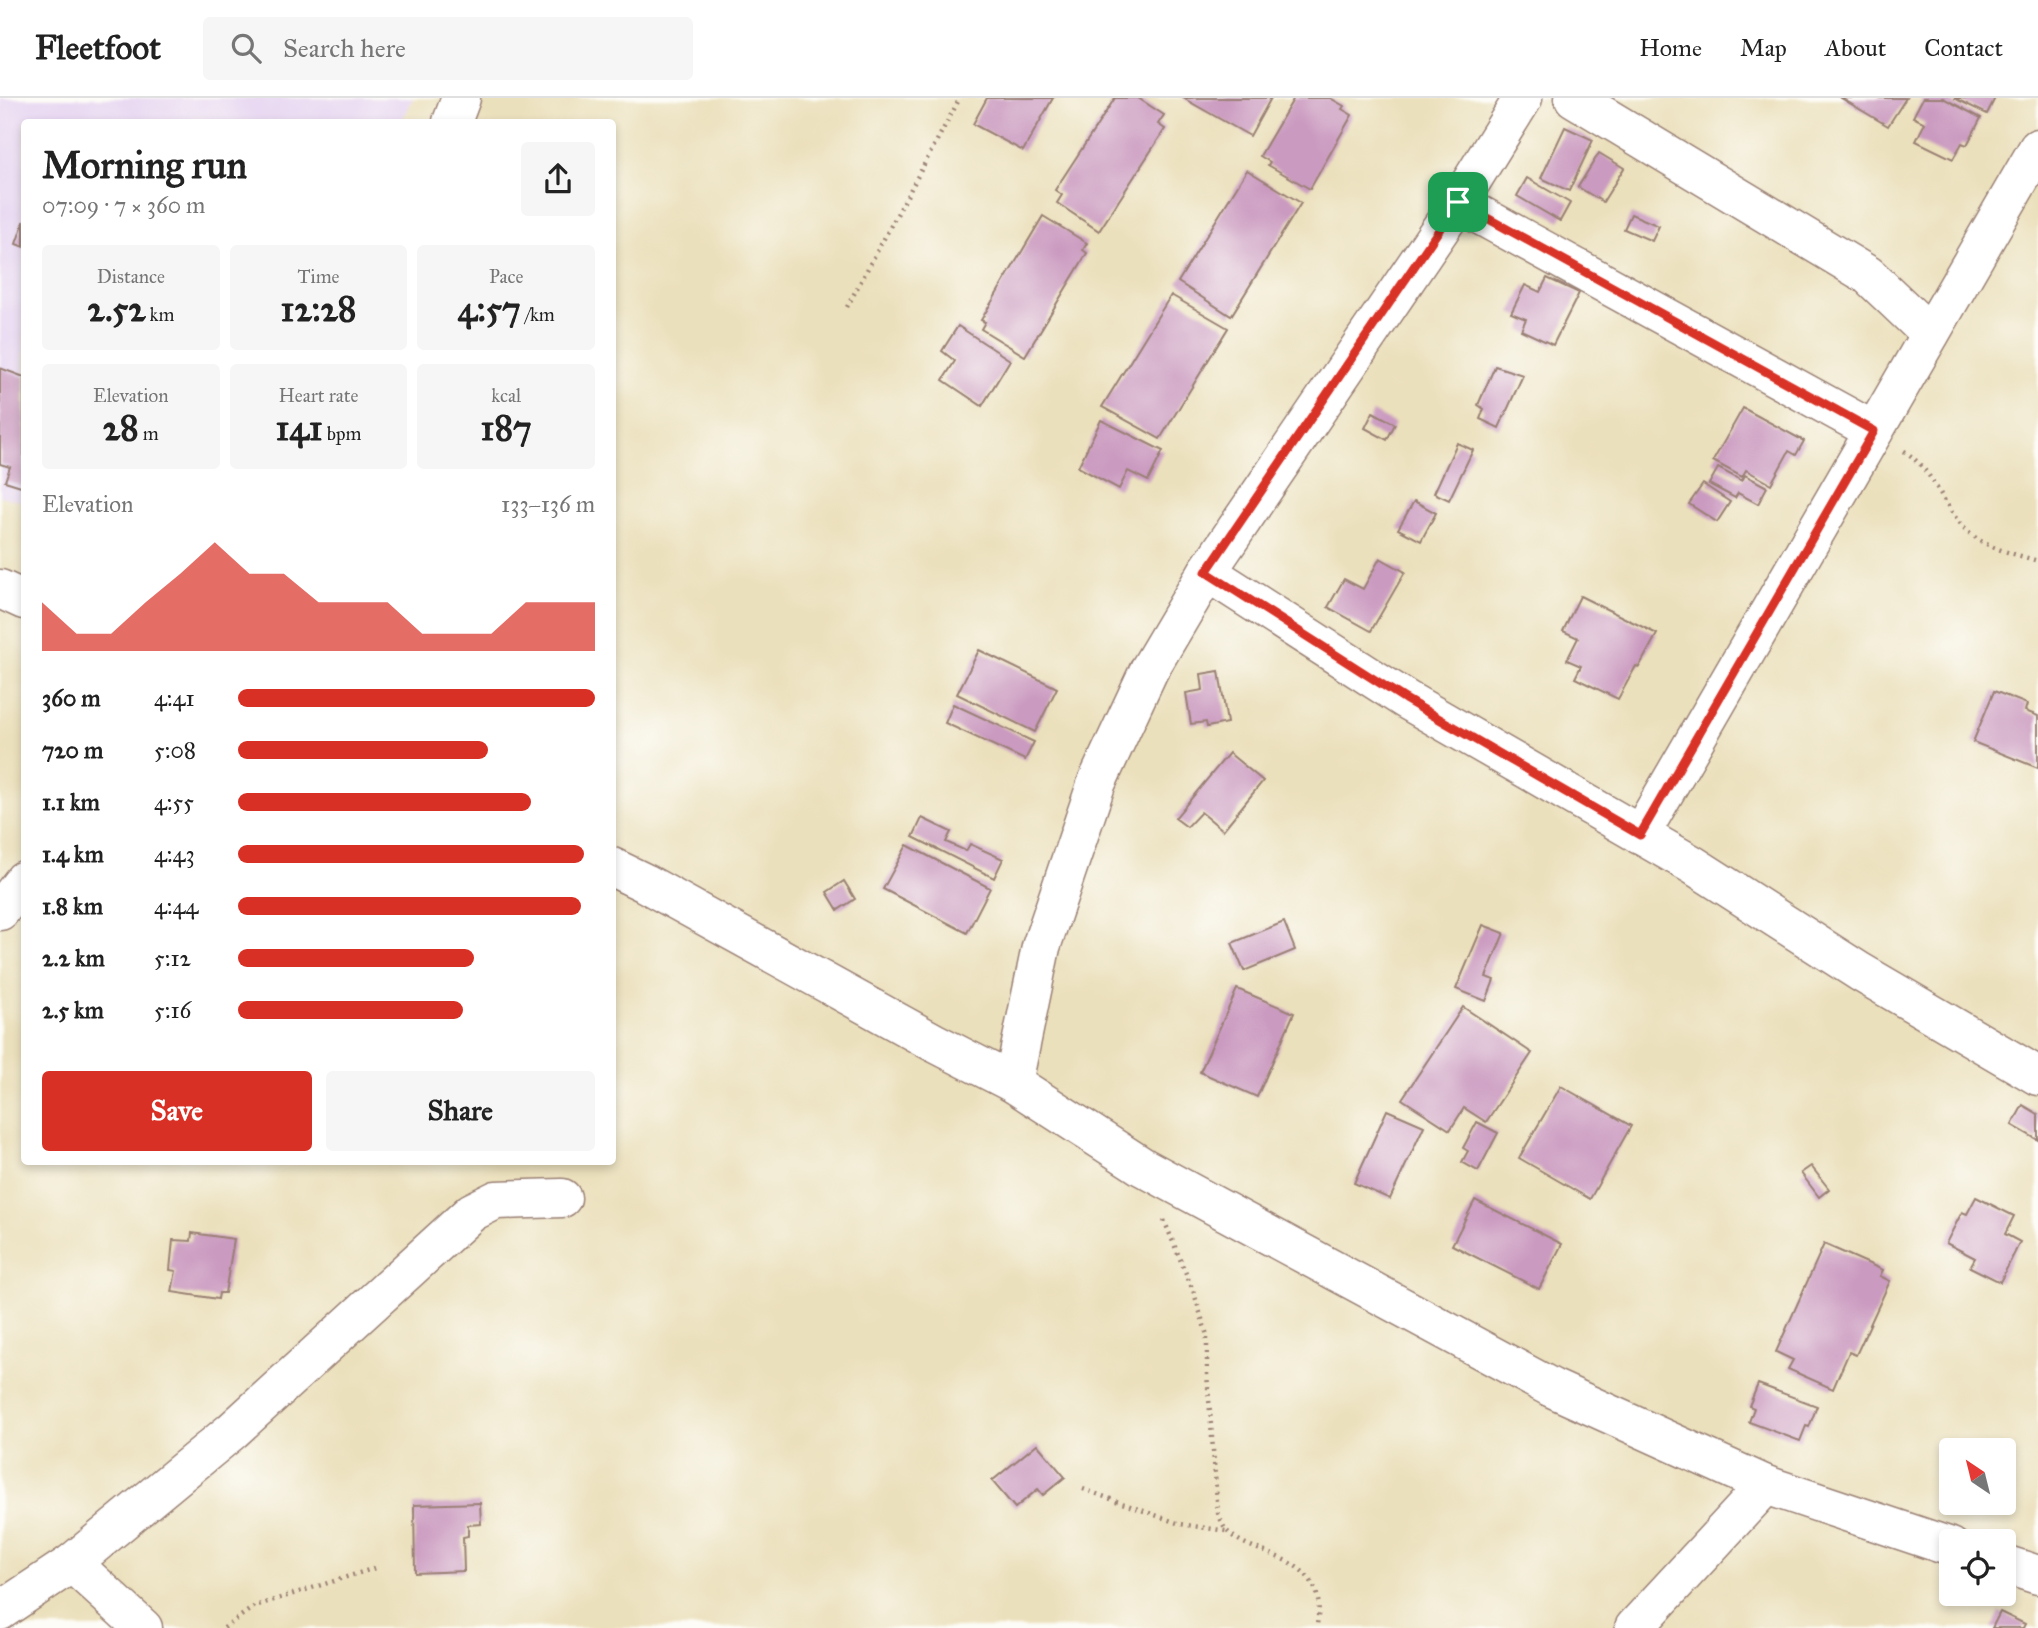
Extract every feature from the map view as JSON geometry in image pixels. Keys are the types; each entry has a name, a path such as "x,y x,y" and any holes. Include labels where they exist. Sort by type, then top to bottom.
{"street":[{"path":"453,119 461,98"},
{"path":"1013,1083 1041,947 1097,782 1149,670 1206,572 1458,202 1524,98"},
{"path":"1574,98 1868,275 1930,334"},
{"path":"1640,835 2038,149"},
{"path":"1458,202 1874,431"},
{"path":"1206,572 1405,699 1693,865 1860,972 2037,1074"},
{"path":"0,589 21,599"},
{"path":"616,869 1013,1083 1143,1167 1552,1388 1766,1485 1939,1542"},
{"path":"0,911 21,884"},
{"path":"0,1611 72,1563 232,1431 472,1212 496,1199 562,1198"},
{"path":"1634,1628 1766,1485"},
{"path":"72,1563 144,1628"}],"path":[{"path":"847,307 960,98"},
{"path":"1874,431 1912,456 1925,469 1970,534 1987,546 2038,561"},
{"path":"1163,1218 1194,1293 1207,1335 1207,1374 1218,1513 1227,1531"},
{"path":"1083,1489 1181,1524 1227,1531 1240,1540 1290,1562 1310,1582 1318,1599 1317,1628"},
{"path":"224,1628 255,1606 375,1568"}],"shaded area":[{"path":"0,98 413,98 402,119 21,119 21,501 0,496"}],"building":[{"path":"987,98 1053,98 1023,151 973,124"},
{"path":"1115,98 1138,98 1164,115 1158,124 1165,129 1099,231 1057,203 1062,195 1055,190"},
{"path":"1183,98 1271,98 1250,136"},
{"path":"1294,98 1330,98 1344,106 1342,109 1352,115 1310,189 1268,165 1270,162 1260,156"},
{"path":"1841,98 1906,98 1888,126"},
{"path":"1923,98 1943,98 1981,118 1967,145 1962,143 1953,159 1916,141 1925,123 1913,117"},
{"path":"1954,98 1995,98 1987,114"},
{"path":"1565,127 1593,140 1569,191 1541,178"},
{"path":"1599,153 1624,168 1603,202 1578,187"},
{"path":"1247,170 1301,203 1231,316 1178,282"},
{"path":"1527,178 1570,203 1560,221 1517,196"},
{"path":"1631,214 1659,226 1652,241 1624,229"},
{"path":"1043,216 1087,243 1083,250 1087,253 1025,356 981,329 985,322 981,320"},
{"path":"21,230 21,246 16,244"},
{"path":"1547,278 1579,293 1553,345 1521,330 1526,319 1511,313 1525,285 1540,292"},
{"path":"1171,295 1228,328 1160,439 1102,407"},
{"path":"958,326 1010,360 982,406 943,380 955,361 942,351"},
{"path":"1495,366 1523,375 1499,428 1480,419 1484,409 1478,405"},
{"path":"0,368 21,376 21,486 5,481 10,467 0,464"},
{"path":"1743,408 1804,441 1796,455 1789,451 1771,484 1746,470 1742,477 1713,461"},
{"path":"1373,412 1395,424 1387,440 1365,428"},
{"path":"1101,420 1163,451 1148,481 1128,471 1119,489 1078,467"},
{"path":"1457,443 1473,450 1449,500 1434,493"},
{"path":"1718,468 1742,481 1745,475 1767,487 1758,504 1738,493 1735,498 1709,484"},
{"path":"1703,484 1730,502 1717,522 1689,504"},
{"path":"1414,501 1436,513 1421,541 1398,529"},
{"path":"1380,558 1405,572 1371,631 1328,607 1344,579 1363,589"},
{"path":"1580,596 1657,634 1618,699 1575,678 1581,666 1567,660 1578,638 1563,631"},
{"path":"979,650 1057,688 1035,732 957,694"},
{"path":"1219,671 1227,723 1207,727 1206,722 1191,724 1186,693 1203,690 1201,674"},
{"path":"1994,691 2027,704 2025,711 2038,716 2038,768 1973,742"},
{"path":"953,704 1034,742 1025,760 945,723"},
{"path":"1229,753 1263,781 1223,830 1201,812 1187,827 1175,818"},
{"path":"922,818 951,832 946,842 966,851 970,844 1003,859 994,878 913,837"},
{"path":"907,845 990,888 967,933 883,889"},
{"path":"844,881 855,899 838,910 827,892"},
{"path":"1284,922 1295,950 1244,971 1232,943"},
{"path":"1483,925 1504,933 1486,977 1494,980 1486,1001 1456,989"},
{"path":"1237,989 1294,1013 1257,1097 1200,1072"},
{"path":"1463,1007 1532,1053 1486,1122 1464,1108 1450,1130 1402,1099"},
{"path":"1561,1086 1631,1126 1590,1199 1519,1158"},
{"path":"2023,1105 2038,1114 2038,1140 2012,1125"},
{"path":"1387,1110 1424,1126 1390,1199 1354,1183"},
{"path":"1477,1122 1498,1133 1478,1171 1462,1162 1468,1151 1463,1148"},
{"path":"1811,1166 1829,1189 1819,1197 1801,1173"},
{"path":"1976,1197 2014,1216 2005,1234 2020,1242 2000,1282 1970,1267 1975,1258 1946,1243 1962,1212 1967,1214"},
{"path":"1475,1200 1562,1244 1539,1289 1452,1245"},
{"path":"192,1233 234,1239 225,1293 219,1293 218,1299 172,1292 176,1271 170,1270 173,1240 191,1241"},
{"path":"1824,1244 1883,1270 1880,1276 1890,1281 1856,1355 1849,1352 1833,1389 1788,1369 1793,1360 1776,1352"},
{"path":"1758,1384 1817,1406 1800,1441 1749,1422 1754,1408 1749,1406"},
{"path":"1037,1444 1065,1477 1043,1495 1038,1489 1015,1508 992,1481"},
{"path":"480,1503 481,1524 468,1525 468,1536 463,1537 464,1571 415,1573 414,1505"},
{"path":"2000,1612 2025,1624 2023,1628 1992,1628"}],"route":[{"path":"1458,202 1874,431 1640,835 1405,699 1206,572 1458,202"}]}
